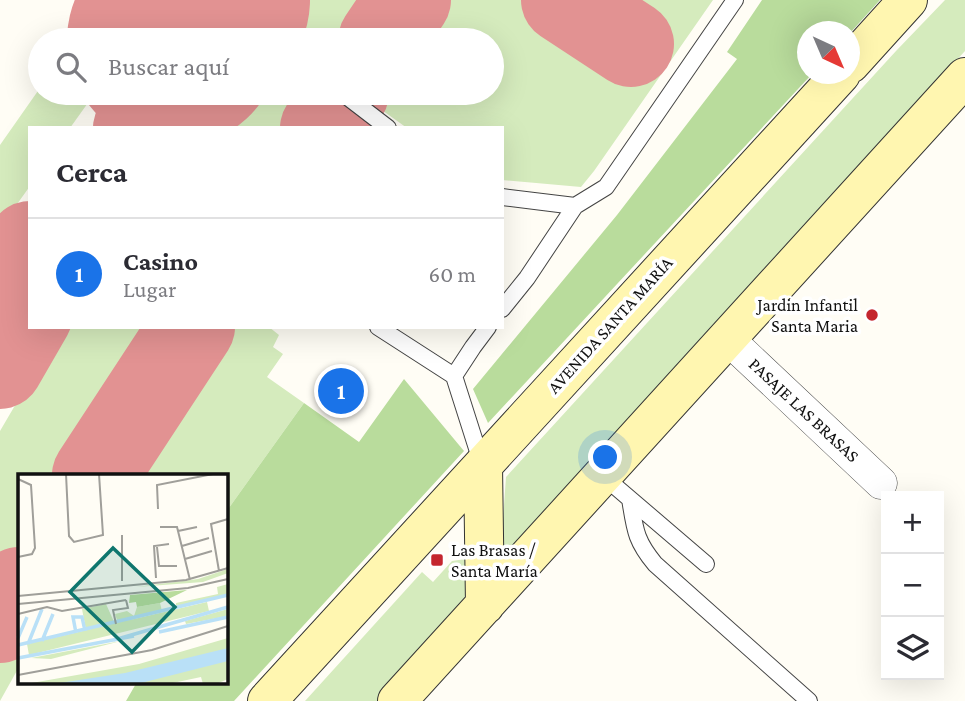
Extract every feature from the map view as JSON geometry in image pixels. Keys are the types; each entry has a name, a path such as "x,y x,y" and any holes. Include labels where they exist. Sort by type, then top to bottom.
{"main road":[{"path":"860,52 908,0"},
{"path":"397,701 485,605 616,487 727,338 965,77"},
{"name":"AVENIDA SANTA MARÍA","path":"267,701 832,84"},
{"path":"483,465 485,605"}],"street":[{"name":"PASAJE LAS BRASAS","path":"727,338 881,483"}],"lane":[{"path":"504,307 527,278 575,206 606,187 735,0"},
{"path":"358,105 385,126"},
{"path":"504,197 575,206"},
{"path":"381,329 454,376 483,465"},
{"path":"454,376 486,329"},
{"path":"616,487 706,564"},
{"path":"616,487 643,549 655,564 809,701"}],"green space":[{"path":"255,0 393,0 374,28 238,28"},
{"path":"417,0 713,0 581,187 504,180 504,126 404,126 375,105 504,105 504,28 398,28"},
{"path":"762,0 880,0 860,22 797,21 797,84 803,84 488,423 473,389 617,215 737,59 727,52"},
{"path":"945,0 965,0 965,51 500,562 506,477"},
{"path":"93,14 112,28 83,28"},
{"path":"28,105 86,105 71,126 28,126 28,189 0,228 0,145"},
{"path":"193,105 323,105 308,126 181,126"},
{"path":"353,114 368,126 334,126"},
{"path":"60,329 171,329 76,474 18,474 18,565 0,593 0,431"},
{"path":"200,329 272,329 279,335 273,347 283,354 267,377 304,403 228,509 228,474 104,474"},
{"path":"404,379 464,451 234,701 126,701 136,684 228,684 228,509 304,403 359,442"},
{"path":"472,558 471,586 455,616 377,701 305,701 422,572 433,582 452,561"},
{"path":"18,604 18,669 0,701 0,632"}],"taxiway":[{"path":"193,28 208,0"},
{"path":"389,28 408,0"},
{"path":"564,0 631,44"},
{"path":"137,126 149,105"},
{"path":"324,126 338,105"},
{"path":"0,285 28,247"},
{"path":"0,366 28,317"},
{"path":"96,474 191,329"},
{"path":"0,620 18,592"}],"runway":[{"path":"183,28 203,0"}],"place":[{"name":"Jardin Infantil Santa Maria","path":"872,315"},
{"name":"Casino","path":"341,391"},
{"name":"Las Brasas / Santa María","path":"437,560"}]}
